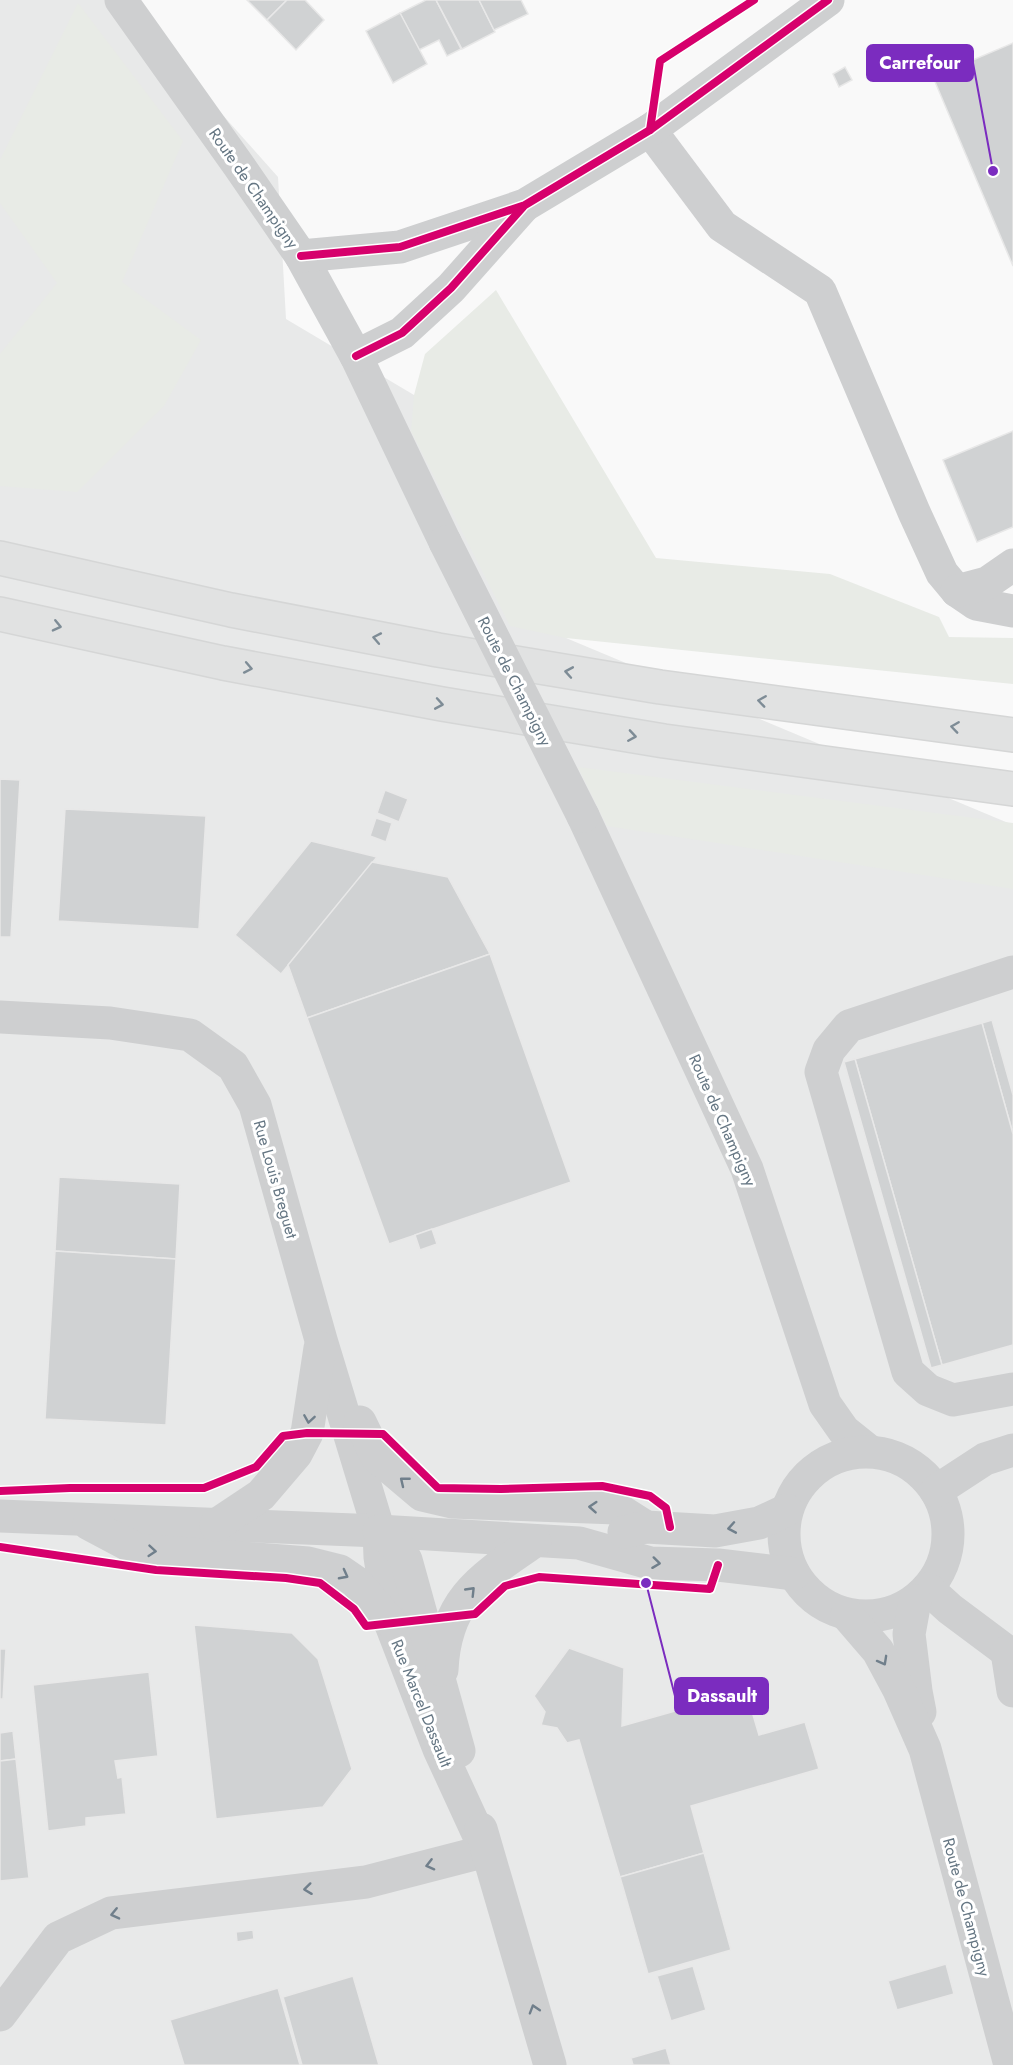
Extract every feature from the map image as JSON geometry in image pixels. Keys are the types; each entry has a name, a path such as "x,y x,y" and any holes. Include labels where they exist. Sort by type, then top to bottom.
{"highway":[{"path":"0,558 231,610 438,650 660,687 1013,735"},
{"path":"0,614 223,663 442,704 664,741 1013,789"}],"street":[{"name":"Route de Champigny","path":"121,0 301,256 356,356 445,542 583,816 747,1169 825,1404 844,1431 869,1451"},
{"path":"301,256 400,247 525,205 650,130 828,0"},
{"path":"650,130 722,225 820,291 942,573 957,591 976,604 1013,611"},
{"path":"356,356 402,333 451,288 525,205"},
{"path":"957,591 987,582 1013,565"},
{"path":"1013,972 849,1026 829,1050 821,1072 908,1372 928,1390 953,1400 1013,1389"},
{"name":"Rue Louis Breguet","path":"0,1017 110,1023 190,1035 233,1066 255,1105 321,1340 379,1531"},
{"path":"216,1525 261,1495 296,1454 307,1433 321,1340"},
{"path":"321,1340 345,1380 365,1435 377,1457 422,1496 452,1502 616,1508 646,1527"},
{"name":"Route de Champigny","path":"822,1464 825,1404"},
{"path":"936,1491 985,1459 1013,1450"},
{"path":"869,1451 889,1455 908,1463 924,1475 936,1491 945,1510 949,1531 947,1551 940,1571 922,1594 900,1610 883,1615 847,1615 826,1606 807,1592 794,1574 786,1553 783,1531 787,1510 795,1492 822,1464 837,1457 869,1451"},
{"path":"579,1543 646,1527 715,1531 759,1523 787,1510"},
{"path":"0,1516 379,1531 579,1543 650,1563 717,1564 794,1574"},
{"path":"80,1519 138,1550 308,1563 340,1571 356,1582 390,1622"},
{"name":"Rue Marcel Dassault","path":"379,1531 380,1557 390,1622 439,1749 486,1851"},
{"name":"Rue Marcel Dassault","path":"379,1531 399,1548 406,1560 486,1851 550,2065"},
{"path":"441,1683 443,1644 453,1616 468,1593 497,1567 535,1541"},
{"name":"Route de Champigny","path":"922,1594 909,1634 925,1749 1010,2065"},
{"path":"922,1594 950,1609 1010,1654 1013,1691"},
{"name":"Route de Champigny","path":"847,1615 878,1651 899,1690 925,1749"},
{"path":"0,2015 58,1938 111,1913 366,1882 486,1851"}],"shaded area":[{"path":"0,0 120,0 278,177 286,319 414,395 566,638 1013,825 1013,2065 0,2065"},
{"path":"78,3 183,141 122,282 201,340 164,406 77,492 0,486 0,354 57,283 0,203 0,160"},
{"path":"496,290 656,558 830,574 939,617 949,637 1013,638 1013,684 566,638 510,626 411,431 414,395 425,354"},
{"path":"578,767 1013,823 1013,889 607,826"}],"building":[{"path":"247,0 287,0 267,20"},
{"path":"287,0 305,0 324,20 296,50 267,20"},
{"path":"426,0 436,0 461,49 447,56 439,40 419,50 400,13"},
{"path":"436,0 479,0 495,32 462,49"},
{"path":"479,0 521,0 528,14 494,30"},
{"path":"400,13 427,64 393,83 366,31"},
{"path":"1013,43 1013,266 933,77"},
{"path":"845,67 852,80 839,87 833,74"},
{"path":"1013,431 1013,527 977,542 943,460"},
{"path":"0,779 20,780 11,937 0,937"},
{"path":"385,790 408,799 399,822 377,813"},
{"path":"65,809 206,816 199,929 58,921"},
{"path":"376,818 392,823 386,842 370,836"},
{"path":"311,841 377,857 281,974 235,935"},
{"path":"372,862 448,877 490,954 307,1018 288,965"},
{"path":"490,954 571,1182 389,1244 307,1018"},
{"path":"992,1020 1013,1095 1013,1134 982,1023"},
{"path":"982,1023 1013,1134 1013,1345 942,1365 855,1059"},
{"path":"855,1059 942,1365 931,1368 844,1062"},
{"path":"59,1177 180,1184 176,1259 55,1251"},
{"path":"432,1229 437,1244 420,1250 415,1235"},
{"path":"55,1251 176,1259 166,1425 45,1419"},
{"path":"194,1625 292,1633 318,1659 352,1769 323,1807 216,1819"},
{"path":"569,1648 624,1668 622,1726 746,1691 759,1735 805,1722 819,1769 691,1806 704,1853 620,1877 579,1740 567,1743 557,1728 541,1725 545,1712 534,1696"},
{"path":"0,1649 6,1649 3,1699 0,1699"},
{"path":"149,1672 158,1756 115,1761 118,1778 122,1777 126,1814 86,1818 86,1826 48,1831 33,1685"},
{"path":"13,1731 16,1759 0,1761 0,1733"},
{"path":"16,1759 29,1878 0,1881 0,1761"},
{"path":"704,1853 731,1950 648,1974 620,1877"},
{"path":"253,1930 254,1939 237,1942 236,1932"},
{"path":"946,1964 954,1994 897,2010 888,1981"},
{"path":"693,1966 706,2010 671,2021 657,1976"},
{"path":"353,1976 379,2065 302,2065 283,1997"},
{"path":"278,1988 300,2065 184,2065 170,2020"},
{"path":"666,2048 671,2065 633,2065 631,2058"}],"cycle path":[{"path":"650,130 660,61 754,0"},
{"path":"301,256 400,247 525,205 650,130 828,0"},
{"path":"356,356 402,333 451,288 523,207"},
{"path":"0,1491 70,1488 204,1488 256,1467 283,1436 307,1433 383,1434 438,1488 602,1486 650,1496 666,1508 670,1527"},
{"path":"0,1547 156,1570 286,1578 320,1583 354,1609 366,1626 475,1614 505,1586 539,1577 710,1589 718,1565"}],"place":[{"name":"Carrefour","path":"993,171"},
{"name":"Dassault","path":"646,1583"}]}
